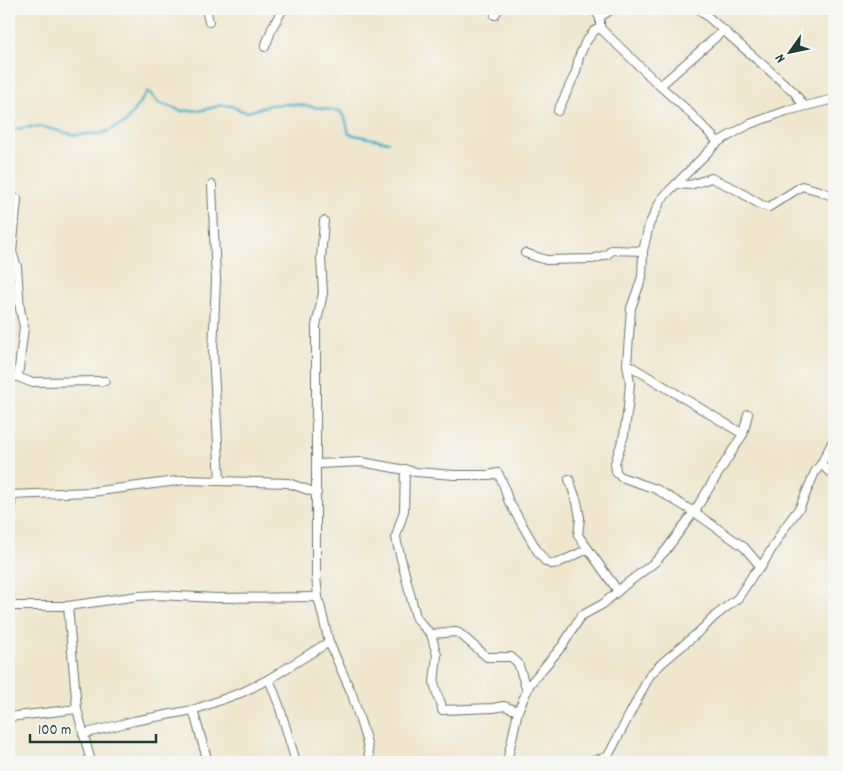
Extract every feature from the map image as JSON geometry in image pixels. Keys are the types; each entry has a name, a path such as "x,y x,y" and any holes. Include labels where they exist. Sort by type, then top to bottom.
{"street":[{"path":"206,9 208,22"},
{"path":"265,47 273,26 283,9"},
{"path":"593,9 600,17 600,28 718,142"},
{"path":"600,17 612,9"},
{"path":"699,9 794,92 804,106"},
{"path":"827,9 834,15"},
{"path":"558,111 576,72 579,57 585,43 600,28"},
{"path":"660,86 724,30"},
{"path":"761,567 744,546 694,512 656,489 621,477 616,472 615,463 624,435 628,407 630,384 627,364 631,308 642,277 643,251 649,225 661,200 676,184 718,142 750,124 786,111 834,99"},
{"path":"676,184 690,185 711,178 735,189 761,205 769,207 802,186 820,191 834,198"},
{"path":"212,185 216,280 213,351 220,481"},
{"path":"18,199 12,252 17,267 20,309 24,327 18,377"},
{"path":"324,221 321,258 323,293 316,326 316,576 318,597 329,642 352,694 367,743 370,762"},
{"path":"525,253 546,260 574,260 593,259 608,254 611,250 643,251"},
{"path":"627,364 743,434"},
{"path":"9,377 18,377 30,382 105,381"},
{"path":"507,762 518,711 530,684 563,645 581,616 603,604 624,585 655,562 666,550 694,512 743,434 748,414"},
{"path":"586,762 606,760 650,676 662,663 738,598 754,572 761,567 783,530 800,507 815,472 834,439"},
{"path":"317,464 362,462 416,472 455,475 489,475 498,473 508,500 545,561 551,564 558,563 588,548"},
{"path":"821,464 834,476"},
{"path":"405,469 404,511 396,536 397,543 416,617 431,634 437,654 434,683 442,710 485,709 504,706 518,711"},
{"path":"569,479 580,518 578,535 618,591"},
{"path":"9,521 10,495 91,492 185,480 288,483 317,493"},
{"path":"9,606 68,606 158,595 217,598 318,597"},
{"path":"68,606 77,709 91,762"},
{"path":"431,634 456,632 486,657 511,657 518,663 527,691"},
{"path":"83,734 134,721 193,710 243,692 269,679 329,642"},
{"path":"269,679 296,762"},
{"path":"9,717 77,709"},
{"path":"193,710 208,762"}],"waterway":[{"path":"9,130 43,127 75,135 103,133 125,123 148,91 159,103 182,111 203,110 222,105 248,112 270,105 293,104 340,111 346,121 349,134 388,142"}]}
